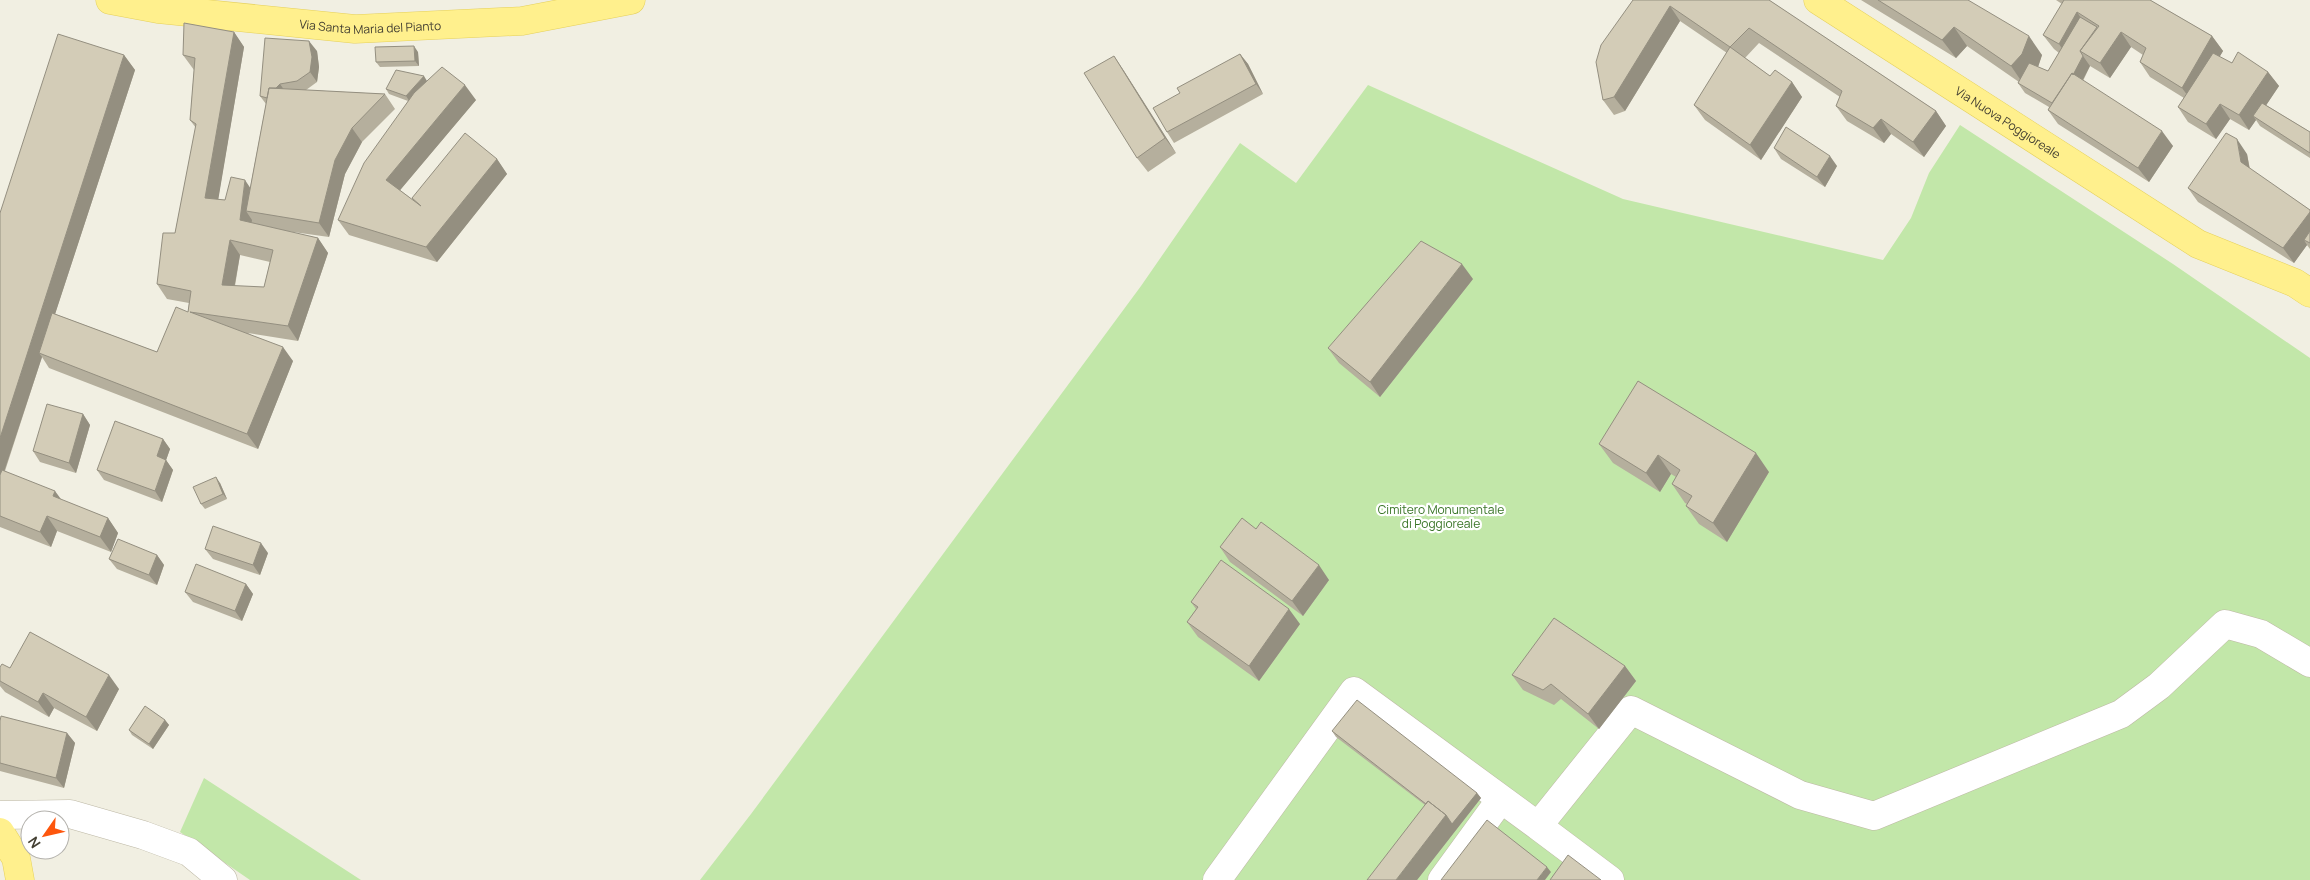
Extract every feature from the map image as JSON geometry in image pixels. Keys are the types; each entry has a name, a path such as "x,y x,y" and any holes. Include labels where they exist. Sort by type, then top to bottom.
{"main road":[{"name":"Via Santa Maria del Pianto","path":"110,0 158,9 355,29 522,20 631,0"},
{"name":"Via Nuova Poggioreale","path":"1818,0 2198,244 2295,283 2310,293"},
{"path":"0,832 16,858 20,880"}],"street":[{"path":"1538,826 1631,710 1800,795 1874,816 2121,714 2159,686 2225,624 2261,634 2310,663"},
{"path":"1216,880 1354,691 1425,750 1501,799 1610,880"},
{"path":"1442,880 1501,799"},
{"path":"0,815 70,814 143,835 189,852 223,880"},
{"path":"1557,873 1573,852"}],"green space":[{"name":"Cimitero Monumentale di Poggioreale","path":"1368,85 1623,199 1883,260 1911,218 1929,173 1960,125 2173,264 2310,358 2310,880 700,880 751,814 1141,286 1240,143 1296,183"},
{"path":"204,778 361,880 250,880 180,832"}],"building":[{"path":"1633,0 1769,0 1936,111 1913,142 1881,119 1873,128 1836,106 1842,91 1749,28 1730,47 1670,6 1614,97 1603,100 1596,62 1601,45"},
{"path":"1878,0 1968,0 2029,36 2022,54 2011,66 1954,27 1942,40"},
{"path":"2064,0 2150,0 2212,36 2182,88 2140,62 2146,48 2121,32 2100,63 2080,51 2099,26 2077,12 2059,44 2043,35"},
{"path":"2080,17 2097,27 2080,51 2083,56 2073,75 2072,73 2052,103 2018,83 2029,63 2048,71"},
{"path":"184,23 234,32 205,198 225,200 231,177 245,180 240,220 318,238 288,326 190,312 283,347 247,434 39,353 52,313 157,352 176,307 188,312 191,291 157,284 163,233 175,233 196,124 190,120 195,58 183,55","holes":["230,240 273,250 264,287 222,285"]},
{"path":"58,34 124,55 0,438 0,213"},
{"path":"265,38 309,41 312,57 310,72 297,81 280,84 276,88 269,88 267,98 260,96"},
{"path":"414,46 415,61 376,62 375,47"},
{"path":"1730,47 1770,76 1775,70 1792,82 1750,145 1694,105"},
{"path":"2238,52 2268,72 2239,115 2220,104 2206,124 2178,107 2213,53 2232,63"},
{"path":"1240,54 1256,84 1167,132 1153,108 1180,93 1177,88"},
{"path":"1114,56 1165,138 1137,158 1084,73"},
{"path":"442,67 465,85 386,180 421,206 412,198 465,133 497,159 426,247 338,220 364,163 414,93"},
{"path":"396,70 424,76 406,96 386,89"},
{"path":"2072,73 2162,131 2138,168 2048,110"},
{"path":"269,88 385,94 352,128 335,160 319,223 246,211"},
{"path":"2262,103 2310,132 2310,153 2253,116"},
{"path":"1786,127 1830,156 1817,177 1774,148"},
{"path":"2226,133 2237,139 2241,162 2310,210 2283,248 2188,188"},
{"path":"2310,231 2310,243 2304,240"},
{"path":"1421,241 1462,264 1370,382 1328,348"},
{"path":"1638,381 1756,453 1713,523 1686,506 1692,496 1672,484 1680,470 1658,455 1646,473 1599,444"},
{"path":"47,404 83,414 69,463 33,451"},
{"path":"115,421 163,439 157,456 166,460 155,491 97,470"},
{"path":"2,470 55,491 53,496 108,518 100,537 47,516 40,532 0,516 0,475"},
{"path":"216,477 223,494 201,504 193,487"},
{"path":"1242,518 1256,529 1261,522 1319,565 1292,601 1220,547"},
{"path":"213,526 261,543 253,565 205,549"},
{"path":"118,539 157,555 149,575 109,559"},
{"path":"1221,560 1289,609 1249,666 1187,622 1198,607 1191,602"},
{"path":"196,564 246,584 235,611 185,592"},
{"path":"1554,618 1625,666 1588,714 1551,684 1543,690 1512,675"},
{"path":"30,632 109,675 86,717 43,693 38,702 0,681 0,667 2,664 10,668"},
{"path":"1357,700 1477,793 1452,824 1446,815 1428,801 1426,804 1332,731"},
{"path":"145,706 165,720 149,744 129,730"},
{"path":"1,716 67,733 56,778 0,763"},
{"path":"1428,801 1446,815 1396,880 1367,880"},
{"path":"1487,820 1547,867 1537,880 1441,880"},
{"path":"1568,855 1601,880 1550,880"}]}
